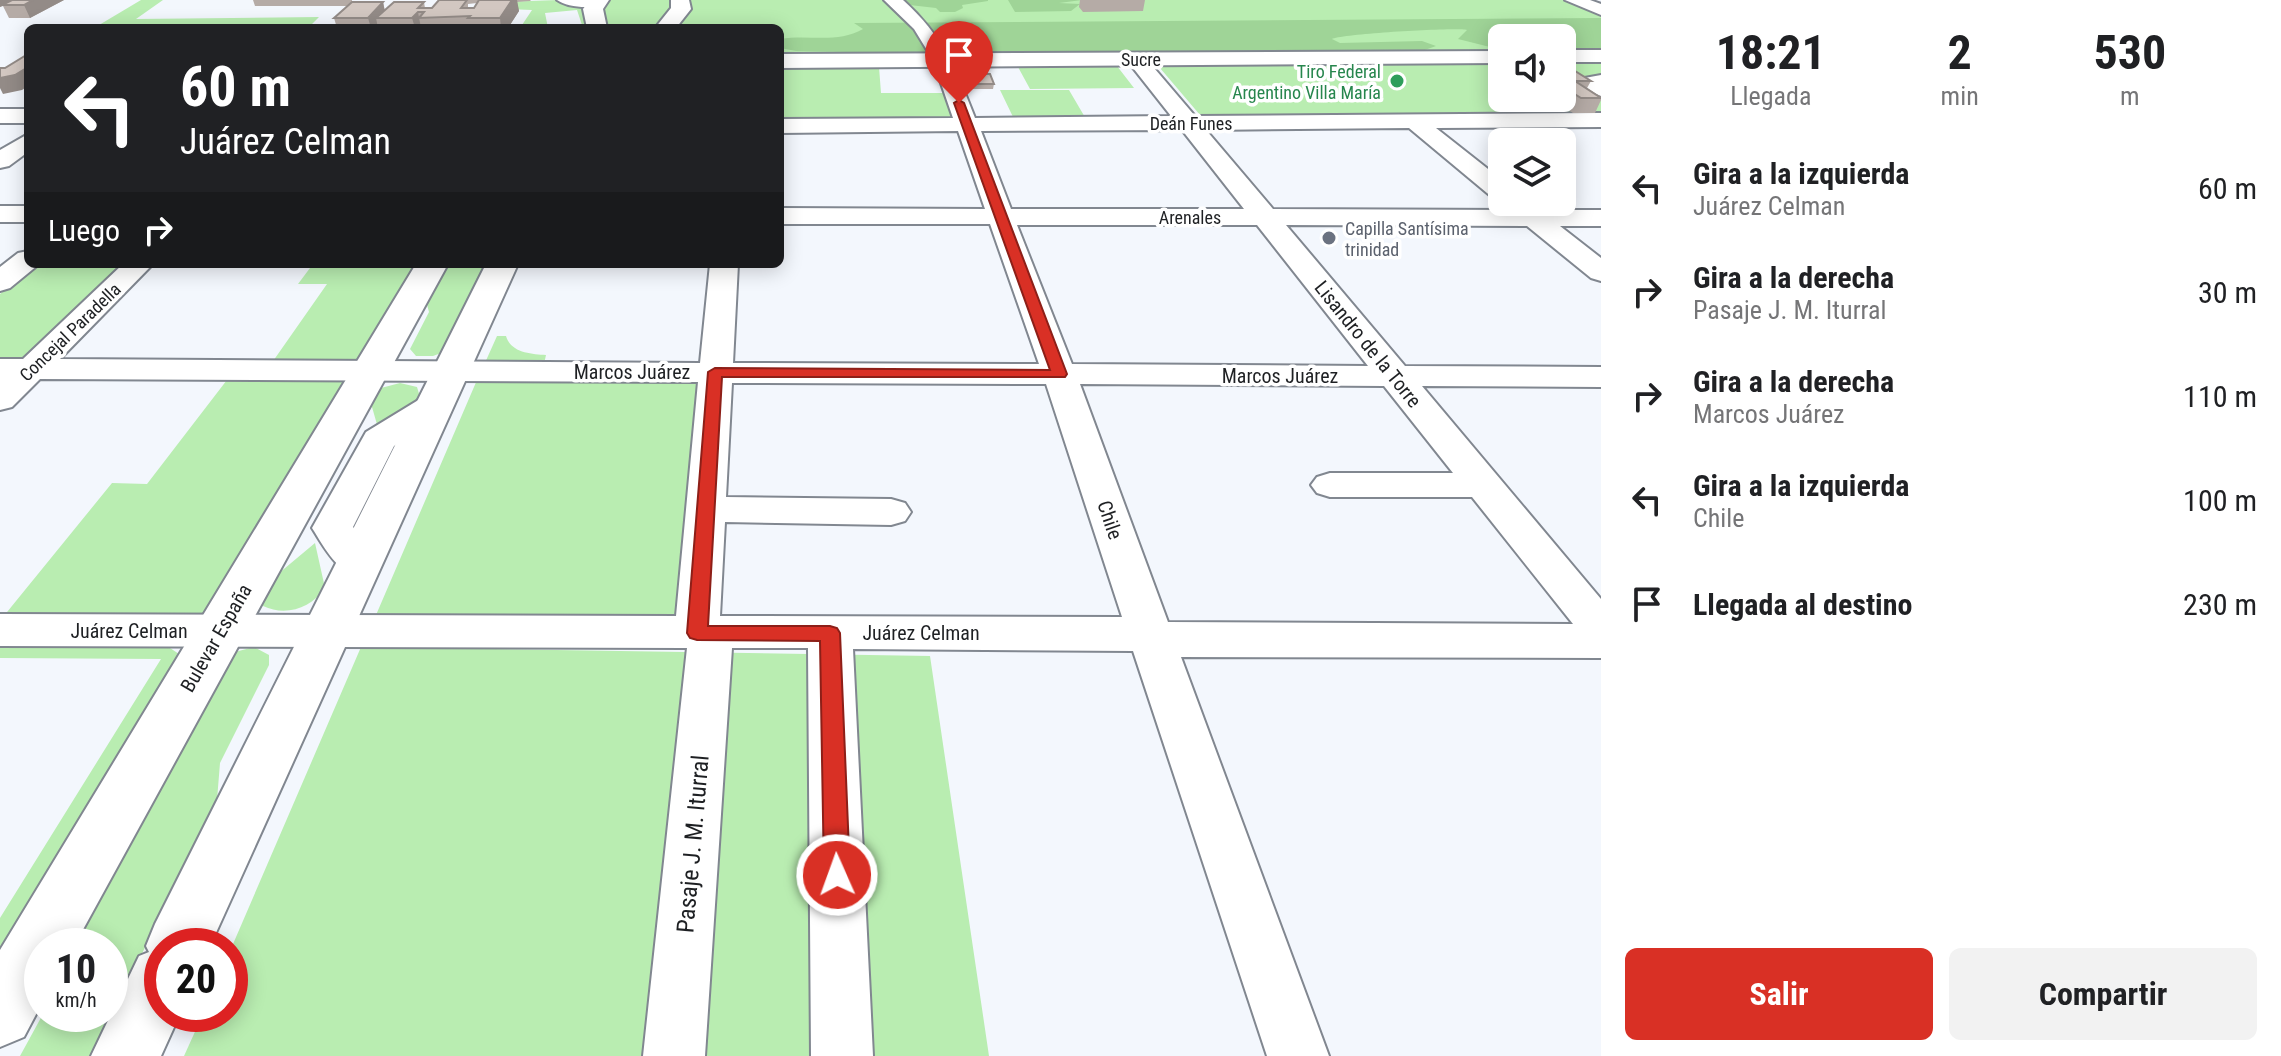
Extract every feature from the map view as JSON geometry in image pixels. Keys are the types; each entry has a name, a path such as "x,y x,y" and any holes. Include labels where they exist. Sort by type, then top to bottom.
{"main road":[{"path":"668,24 681,9 680,0"},
{"path":"596,24 593,13 599,1"},
{"path":"1576,56 1601,56"},
{"name":"Sucre","path":"784,61 1488,57"},
{"path":"0,116 24,116"},
{"name":"Bulevar España","path":"0,1013 430,268"},
{"path":"187,928 500,268"},
{"path":"126,1056 144,1018"}],"street":[{"path":"566,0 599,1"},
{"name":"Chile","path":"893,0 921,26 943,60 968,125 1059,374 1298,1056"},
{"path":"1574,0 1601,10"},
{"name":"Lisandro de la Torre","path":"1136,59 1601,629"},
{"path":"1601,81 1586,83 1601,90"},
{"name":"Deán Funes","path":"784,126 1601,120"},
{"path":"1415,122 1488,182"},
{"path":"0,161 24,144"},
{"name":"Arenales","path":"784,216 1265,217 1488,211"},
{"path":"0,214 24,214"},
{"name":"Arenales","path":"1576,215 1601,218"},
{"path":"1531,216 1601,272"},
{"path":"0,282 24,262"},
{"name":"Concejal Paradella","path":"0,400 16,369 134,268"},
{"name":"Pasaje J. M. Iturral","path":"674,1056 704,633 706,509 724,268"},
{"name":"Marcos Juárez","path":"16,369 360,388 444,387 715,372 1601,377"},
{"path":"1330,485 1483,485"},
{"path":"706,509 891,512"},
{"name":"Juárez Celman","path":"0,630 1117,633 1189,641 1601,641"},
{"path":"830,633 842,1056"}],"green space":[{"path":"141,0 163,0 136,19 319,17 312,24 101,24"},
{"path":"607,0 672,0 674,7 660,24 603,24 600,14"},
{"path":"690,0 1569,0 1601,11 1601,53 1576,53 1576,24 1488,24 1488,53 784,58 784,24 677,24 689,10"},
{"path":"898,0 988,1 962,5 963,8 955,12 940,12 936,8 901,4"},
{"path":"1008,0 1082,0 1059,3 1080,4 1071,11 1015,12"},
{"path":"501,2 585,2 587,24 582,24 577,10 545,13 547,24 523,24 532,10 506,9"},
{"path":"1601,18 1601,50 1576,50 1576,24 1488,24 1488,46 1458,39 1467,30 1458,29 1376,33 1332,39 1340,43 1422,41 1436,46 1422,51 1390,52 948,54 784,49 784,39 843,36 863,29 854,23"},
{"name":"Tiro Federal Argentino Villa María","path":"1576,62 1601,62 1601,114 1211,117 1200,115 1160,68 1168,64 1488,63 1488,112 1576,112"},
{"path":"1117,66 1134,88 1030,89 1018,67"},
{"path":"879,67 881,93 944,93 955,122 784,122 784,68"},
{"path":"1000,90 1069,90 1086,119 1014,119"},
{"path":"30,268 123,268 26,362 0,362 0,294"},
{"path":"310,268 417,268 356,362 271,364 327,284 298,284"},
{"path":"444,268 487,268 444,352 433,356 416,356 410,349 429,312 426,301"},
{"path":"497,336 506,336 512,346 522,352 546,355 544,364 484,365"},
{"path":"230,376 349,380 205,613 192,619 3,617 112,483 147,484"},
{"path":"477,380 689,380 698,384 681,617 373,622"},
{"path":"400,383 417,387 420,397 378,428 370,400 381,388"},
{"path":"315,543 325,588 313,601 297,609 280,611 263,606 260,589"},
{"path":"254,647 269,655 269,665 220,763 217,800 154,928 144,928 144,950 128,982 128,928 79,928 80,921 231,653"},
{"path":"361,647 930,656 989,1056 184,1056 195,1032 248,1032 248,928 240,928"},
{"path":"0,648 170,648 182,656 0,965 0,918 161,659 0,658"},
{"path":"33,1032 104,1032 92,1056 20,1056"}],"building":[{"path":"12,0 33,0 24,5 2,5"},
{"path":"439,0 467,0 461,8 474,8 479,0 512,0 500,18 419,18 424,12 418,12 412,18 376,18 394,2 424,2 418,8 432,8"},
{"path":"352,2 383,2 368,18 334,18"},
{"path":"24,56 24,69 0,78 0,68"},
{"path":"1576,72 1591,81 1576,81"},
{"path":"969,73 990,74 994,84 972,84"},
{"path":"1576,82 1601,98 1581,98 1576,95"}],"place":[{"name":"Tiro Federal Argentino Villa María","path":"1397,81"},
{"name":"Capilla Santísima trinidad","path":"1329,238"}],"route":[{"path":"837,875 830,633 697,633 715,372 1059,374 959,103"}]}
